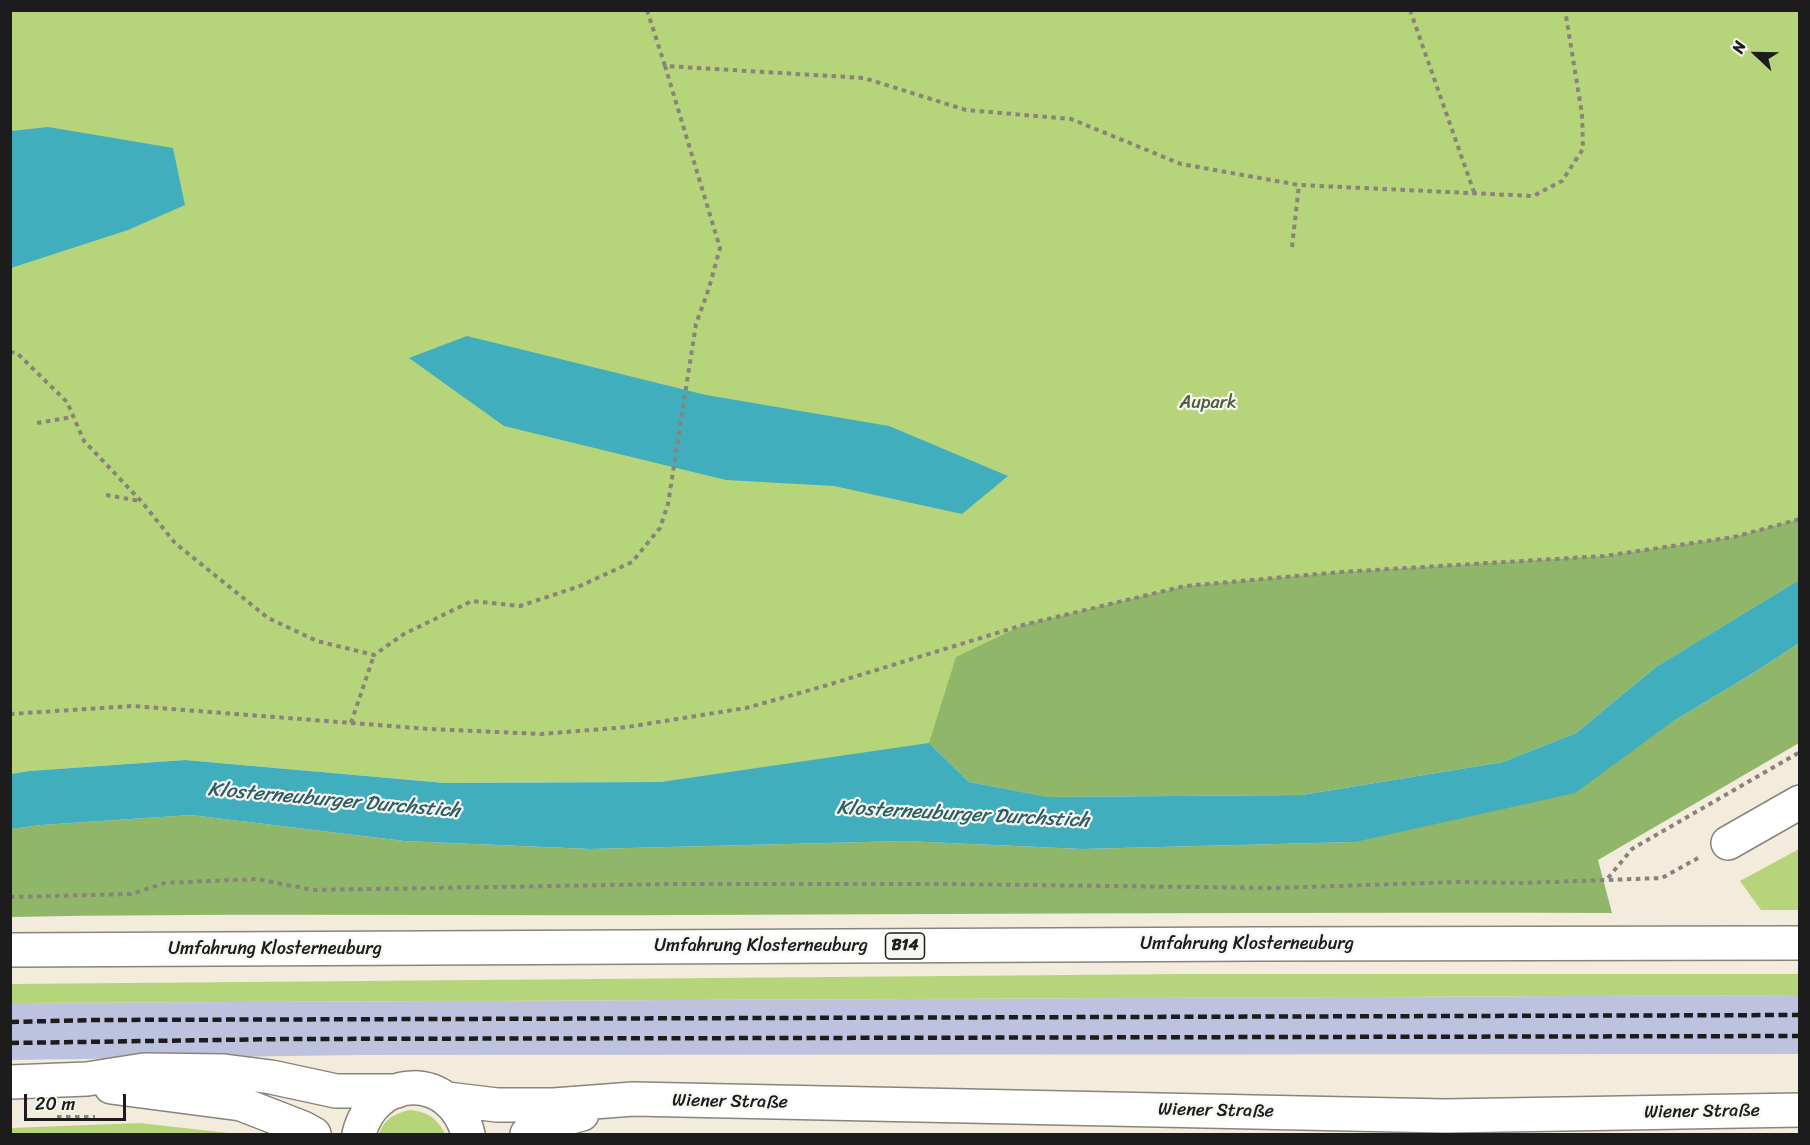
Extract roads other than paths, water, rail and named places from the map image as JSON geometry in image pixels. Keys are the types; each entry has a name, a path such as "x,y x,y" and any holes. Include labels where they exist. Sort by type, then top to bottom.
{"street":[{"path":"1728,843 1800,802"},
{"name":"Umfahrung Klosterneuburg","path":"10,950 1800,943"},
{"name":"Wiener Straße","path":"10,1082 87,1079 144,1070 225,1071 271,1077 336,1091 397,1091"},
{"name":"Wiener Straße","path":"87,1079 117,1089 242,1104 314,1134"},
{"name":"Wiener Straße","path":"359,1134 362,1122 375,1103 397,1091 414,1087 424,1088 447,1099 497,1105 554,1105 633,1099 836,1104 1085,1121 1266,1123 1445,1116 1800,1110"},
{"path":"447,1099 462,1118 468,1134"},
{"name":"Wiener Straße","path":"527,1134 549,1123 633,1099"}],"water":[{"path":"48,127 173,148 185,205 128,230 11,268 11,131"},
{"path":"467,336 706,395 889,426 1008,476 962,514 834,486 726,480 504,426 409,358"},
{"name":"Klosterneuburger Durchstich","path":"1799,580 1799,643 1672,722 1575,793 1355,842 1082,849 905,841 590,849 404,841 191,815 11,829 11,774 185,760 445,783 660,782 929,743 969,782 1048,797 1302,795 1503,762 1576,733 1656,667"}],"railway":[{"path":"10,1022 1800,1015"},
{"path":"10,1043 286,1039 1800,1036"}],"park label":[{"name":"Aupark","path":"1208,403"}]}
